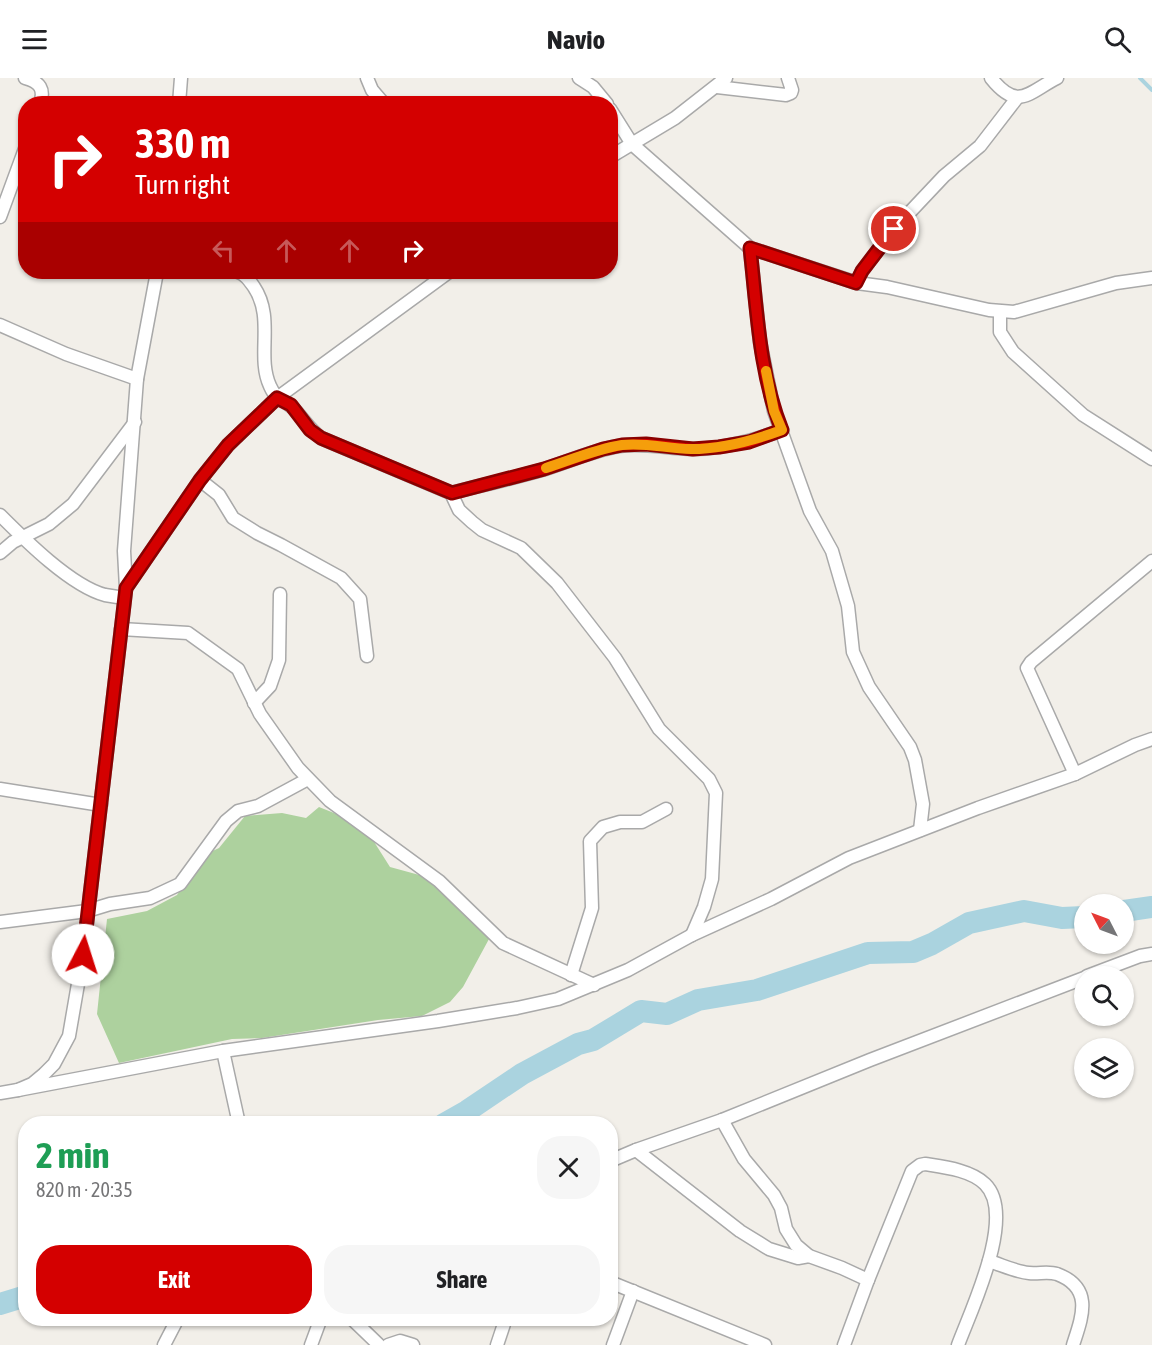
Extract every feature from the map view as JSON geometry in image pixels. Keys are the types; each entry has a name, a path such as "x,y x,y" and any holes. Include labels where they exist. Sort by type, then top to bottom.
{"street":[{"path":"25,78 34,80 42,89 43,96"},
{"path":"180,96 181,78"},
{"path":"367,78 377,96"},
{"path":"579,78 593,87 600,96"},
{"path":"618,152 675,118 722,82 786,95 792,90 788,78"},
{"path":"991,78 1007,93 1017,98 1029,96 1058,78"},
{"path":"856,283 862,271 894,229 944,176 980,146 1017,98"},
{"path":"618,122 632,144 750,248 856,283 887,287 1000,312 1014,312 1116,283 1152,278"},
{"path":"0,217 18,168"},
{"path":"750,248 760,342 774,411 810,511 832,551 848,606 853,652 869,687 910,747 915,760 923,804 920,830"},
{"path":"18,1090 32,1083 54,1064 69,1036 83,955 125,593 124,551 138,379 155,279"},
{"path":"248,279 261,298 266,342 264,367 269,386 277,398 291,405 310,430 321,438 452,493 544,469 622,445 646,444 693,449 719,447 749,442 782,430"},
{"path":"125,593 200,480 228,445 277,398 439,279"},
{"path":"1000,312 1000,332 1013,352 1097,426 1152,459"},
{"path":"0,328 138,379"},
{"path":"0,553 13,543 49,524 73,504 135,422"},
{"path":"200,480 219,495 233,518 257,534 341,578 360,599 367,656"},
{"path":"452,493 459,510 472,522 482,530 521,548 557,583 590,622 659,729 709,779 716,793 712,879 704,907 692,935"},
{"path":"0,515 23,538 74,579 104,595 125,593"},
{"path":"1075,774 1027,668 1030,662 1152,561"},
{"path":"254,703 270,686 279,660 280,594"},
{"path":"121,629 188,633 238,669 254,703 298,768 330,801 439,881 503,944 594,985"},
{"path":"0,1093 223,1052 517,1008 558,999 628,970 692,935 771,899 849,858 1075,774 1152,739"},
{"path":"0,922 87,911 110,904 150,898 180,884 226,821 238,811 258,806 308,779"},
{"path":"0,789 101,805"},
{"path":"571,975 592,908 590,841 603,827 620,822 642,822 666,809"},
{"path":"1114,966 1152,954"},
{"path":"618,1158 722,1120 1074,982"},
{"path":"223,1052 237,1116"},
{"path":"722,1120 744,1160 774,1195 781,1208 786,1229 796,1245 809,1256 868,1280"},
{"path":"636,1150 740,1232 770,1249 798,1258 809,1256"},
{"path":"844,1345 912,1171 925,1164 956,1170 976,1178 986,1185 993,1195 997,1213 997,1229 989,1261 958,1345"},
{"path":"989,1261 1027,1273 1057,1274 1071,1282 1078,1289 1084,1305 1073,1345"},
{"path":"618,1285 732,1339 765,1345"},
{"path":"612,1345 633,1291"},
{"path":"164,1345 174,1326"},
{"path":"311,1345 318,1326"},
{"path":"359,1326 379,1345"},
{"path":"497,1345 503,1326"},
{"path":"388,1345 400,1341 413,1345"}],"green space":[{"path":"319,807 354,821 371,837 390,867 423,876 462,907 489,939 463,987 450,1002 422,1016 378,1020 262,1038 232,1039 119,1063 97,1014 107,919 147,911 177,895 204,855 219,848 245,816 282,813 306,818"}],"waterway":[{"path":"1140,78 1152,90"},
{"path":"1134,910 1152,907"},
{"path":"458,1116 522,1074 578,1044 593,1040 641,1011 667,1014 698,1000 757,990 868,953 913,952 969,923 1024,911 1062,918 1074,917"},
{"path":"0,1304 18,1298"}],"slow traffic":[{"path":"546,468 622,445 646,444 693,449 719,447 749,442 782,430 774,411 766,371"}],"route":[{"path":"83,955 126,588 200,480 228,445 277,398 291,405 310,430 321,438 452,493 544,469 622,445 646,444 693,449 749,442 782,430 774,411 760,342 750,248 856,283 862,271 894,229"}]}
